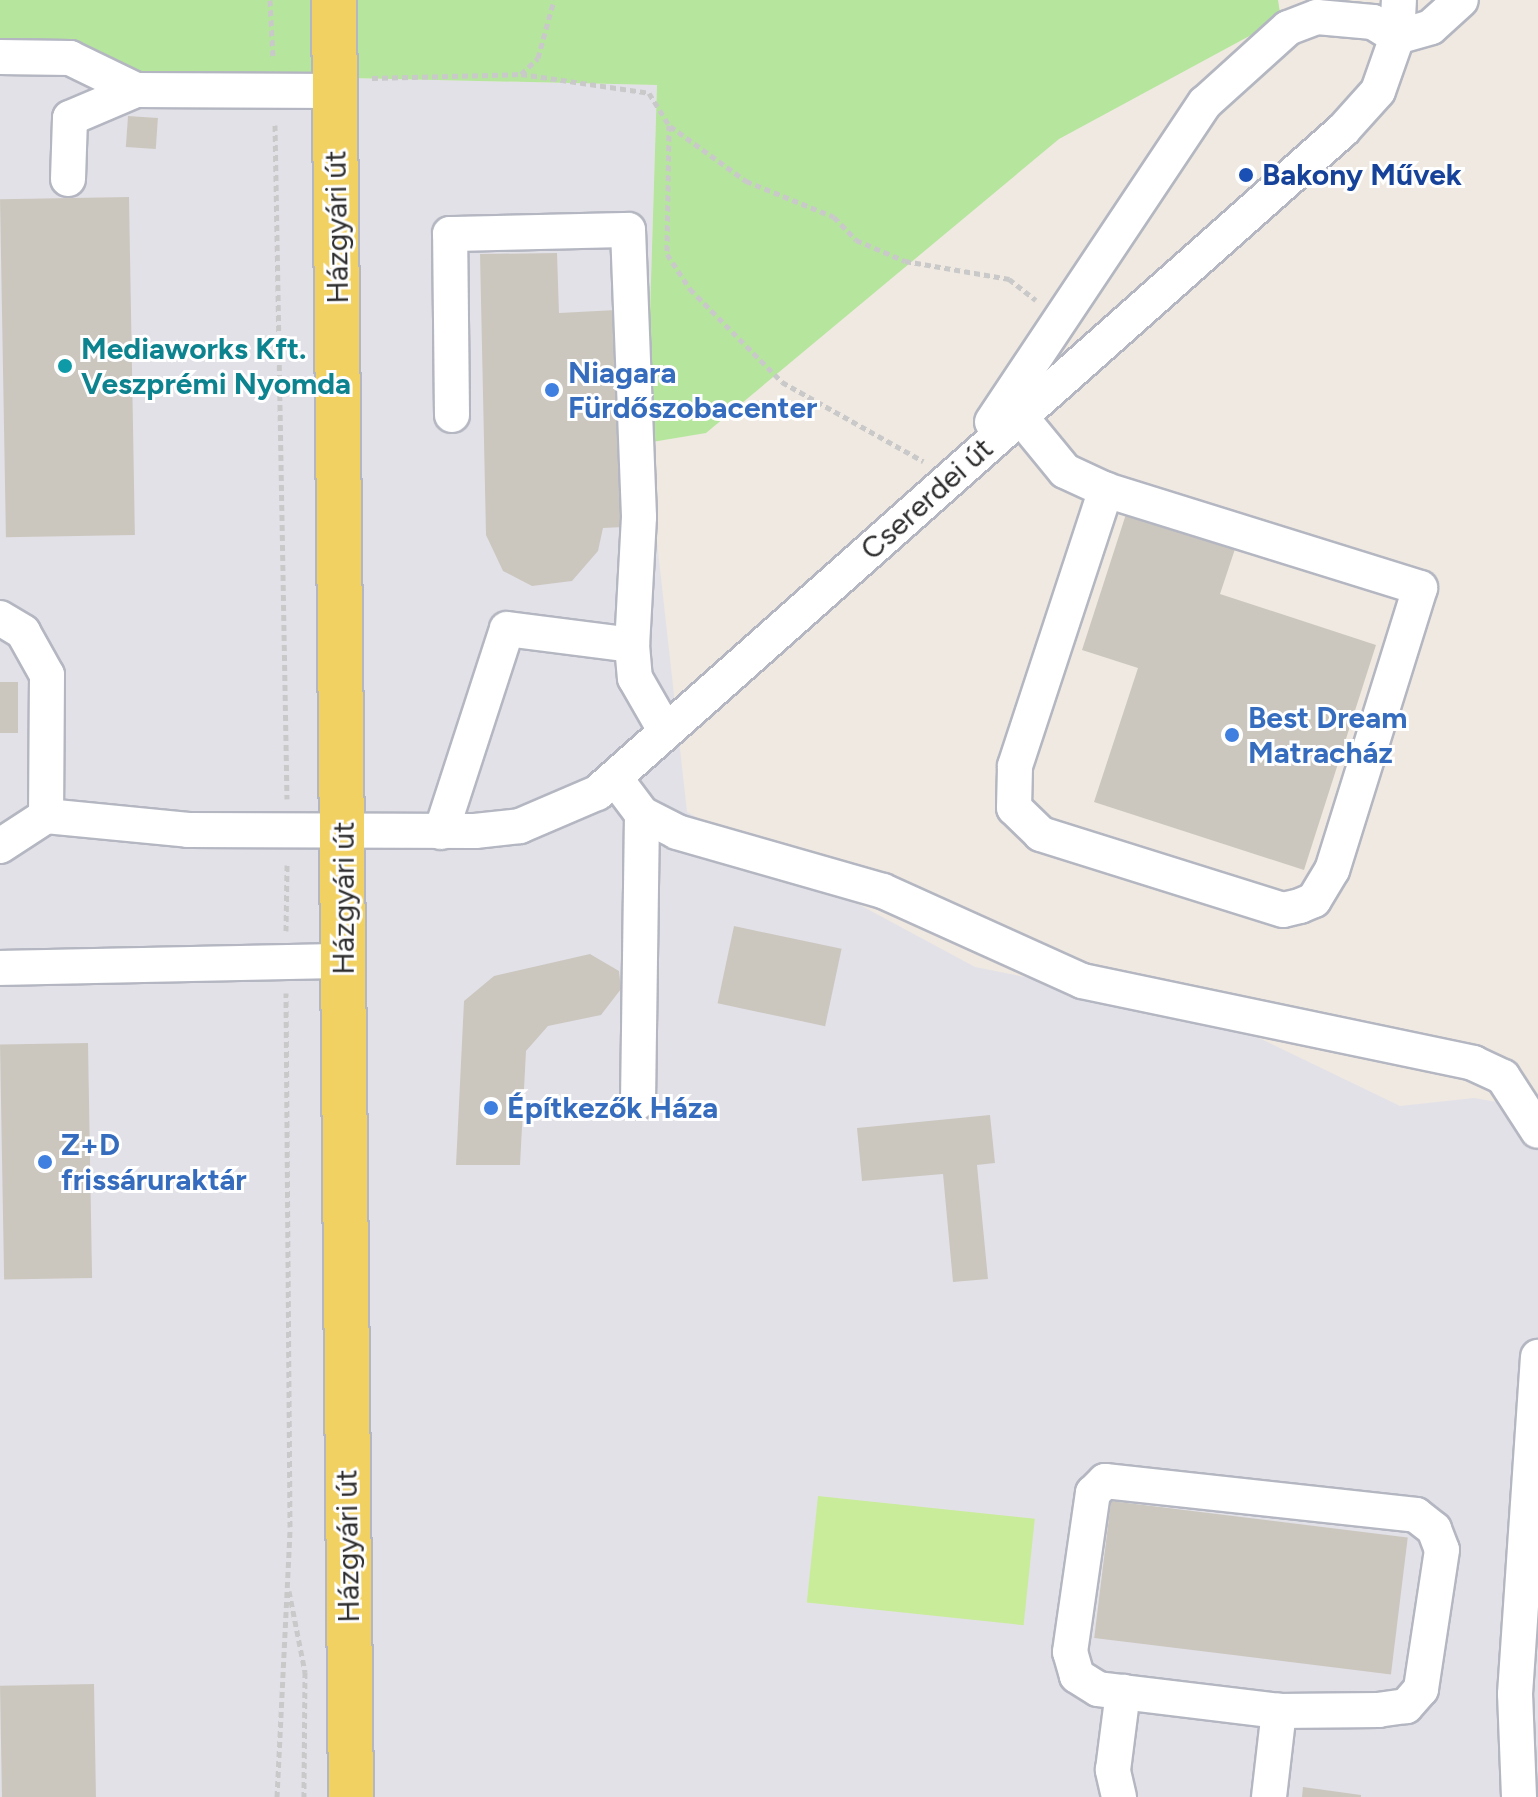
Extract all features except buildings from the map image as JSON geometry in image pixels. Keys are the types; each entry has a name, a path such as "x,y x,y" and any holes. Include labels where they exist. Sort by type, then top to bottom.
{"main road":[{"name":"Házgyári út","path":"334,0 351,1797"}],"street":[{"name":"Csererdei út","path":"46,816 188,830 441,832 520,826 615,778 1019,415 1343,130 1378,91 1397,37 1399,0"},
{"path":"954,476 1063,320 1205,103 1288,28 1341,16 1373,22 1397,37 1431,27 1461,0"},
{"path":"0,57 70,58 136,90"},
{"path":"68,179 70,118 136,90 274,91 335,86"},
{"path":"452,415 450,234 628,230 639,517 632,645 635,678 666,732"},
{"path":"1019,415 1065,471 1106,490 1420,588 1332,870 1314,900 1283,910 1041,834 1014,808 1015,766 1106,490"},
{"path":"0,618 23,632 47,675 46,816 0,846"},
{"path":"441,832 507,629 632,645"},
{"path":"615,778 642,814 677,832 883,891 1082,981 1473,1063 1503,1077 1538,1131"},
{"path":"638,1102 642,814"},
{"path":"0,968 344,961"},
{"path":"1519,1797 1515,1694 1538,1357"},
{"path":"1105,1481 1416,1515 1434,1529 1442,1550 1421,1689 1406,1706 1379,1710 1279,1711 1123,1692 1077,1676 1070,1652 1093,1493 1105,1481"},
{"path":"1119,1797 1113,1770 1123,1692"},
{"path":"1269,1797 1279,1711"}],"path":[{"path":"270,0 287,829 287,1582 277,1797"},
{"path":"521,74 538,58 554,0"},
{"path":"335,86 521,74 649,93 669,125 746,181 834,217 856,240 905,261 1009,279 1063,320"},
{"path":"669,125 667,254 690,289 782,382 954,476"},
{"path":"287,1582 305,1672 304,1797"}],"shaded area":[{"path":"0,70 657,85 646,443 687,812 975,967 1207,1013 1400,1106 1474,1098 1538,1109 1538,1797 0,1797"}],"green space":[{"path":"0,0 1278,0 1281,19 1059,139 706,433 646,443 657,85 0,70"},
{"path":"818,1496 1035,1519 1024,1625 807,1602"}],"place":[{"name":"Bakony Művek","path":"1246,175"},
{"name":"Mediaworks Kft. Veszprémi Nyomda","path":"65,366"},
{"name":"Niagara Fürdőszobacenter","path":"552,390"},
{"name":"Best Dream Matracház","path":"1232,735"},
{"name":"Építkezők Háza","path":"491,1108"},
{"name":"Z+D frissáruraktár","path":"45,1162"}]}
